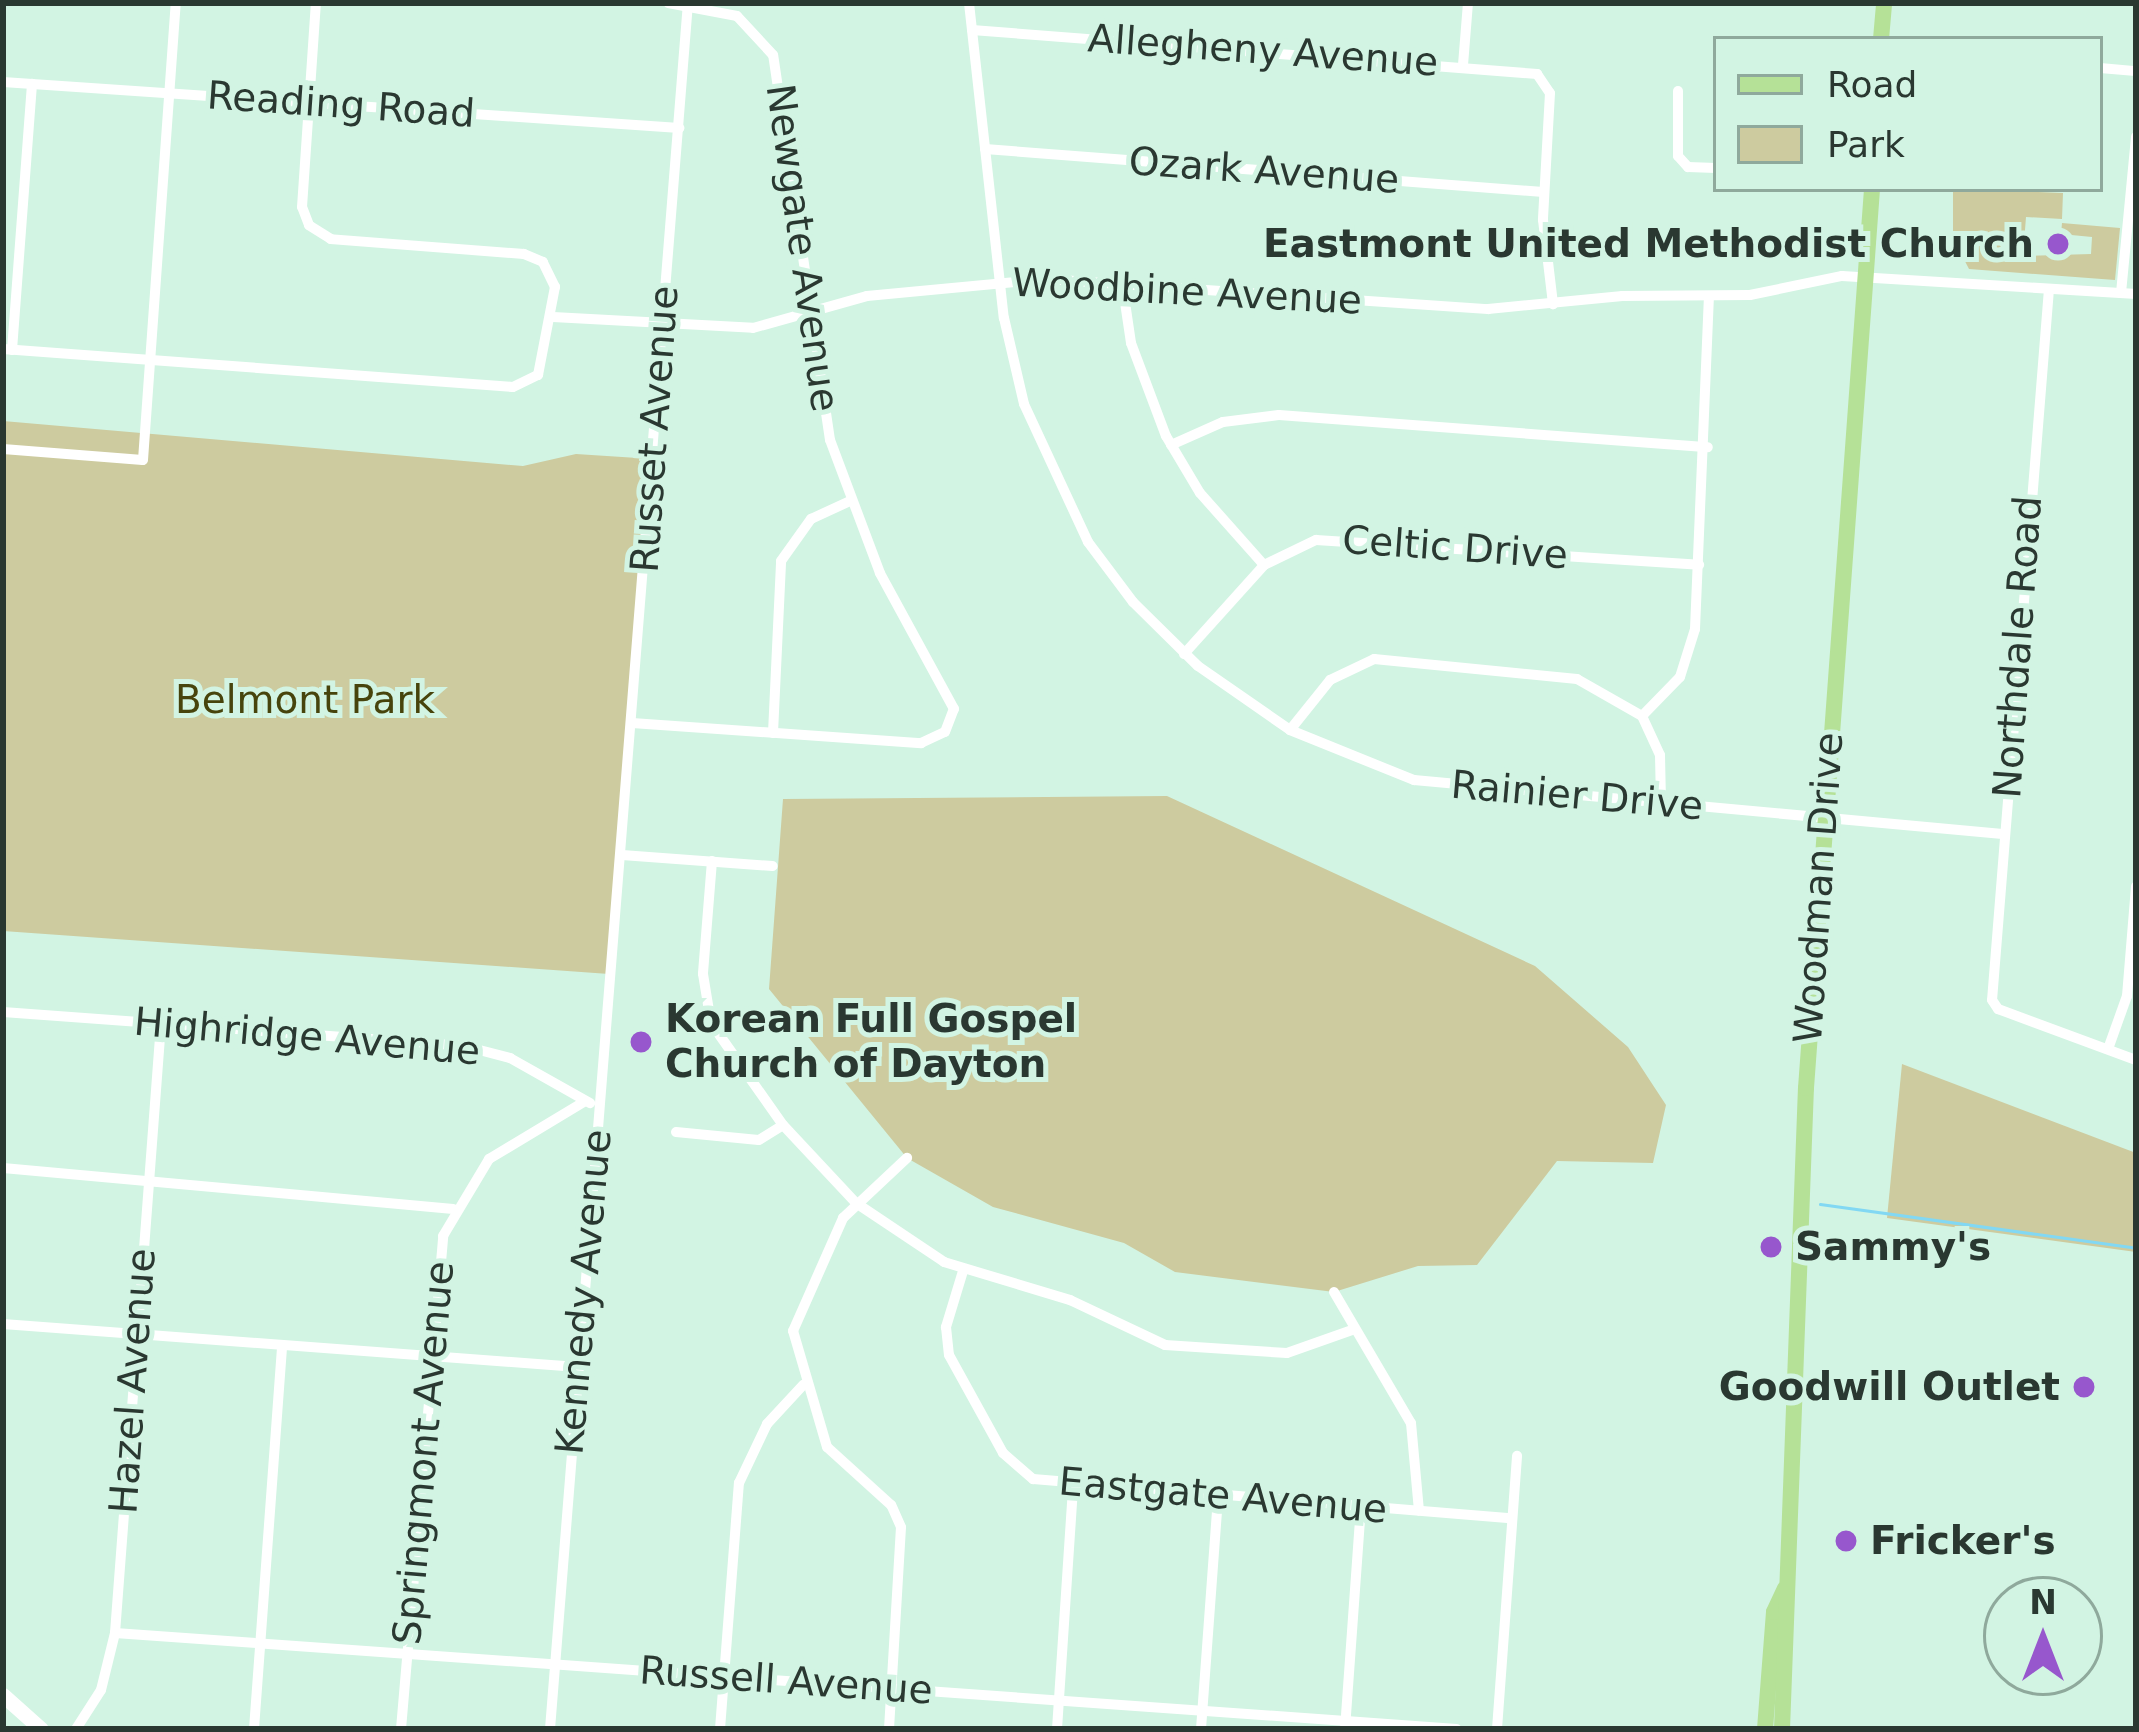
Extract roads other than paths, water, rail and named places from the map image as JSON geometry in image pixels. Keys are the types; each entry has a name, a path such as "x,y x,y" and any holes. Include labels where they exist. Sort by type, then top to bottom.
{"main road":[{"path":"1881,36 1884,3"},
{"name":"Woodman Drive","path":"1766,1729 1785,1587 1826,818 1872,192"},
{"name":"Woodman Drive","path":"1779,1650 1781,1729"}],"street":[{"path":"3,449 143,460 176,3"},
{"path":"32,84 8,350 513,387 544,366 553,317 553,278 533,256 315,231 302,207 316,3"},
{"name":"Newgate Avenue","path":"668,3 737,16 773,55 820,399 850,501 880,574 950,692 955,709 946,732 921,743 773,733"},
{"name":"Rainier Drive","path":"969,3 1000,282 1015,373 1053,478 1108,571 1184,654 1290,730 1350,759 1444,786 2003,834"},
{"path":"1463,65 1468,3"},
{"name":"Russet Avenue","path":"622,855 688,4"},
{"name":"Allegheny Avenue","path":"972,31 1528,71 1547,86 1543,192"},
{"path":"2103,68 2136,71"},
{"name":"Reading Road","path":"3,82 679,128"},
{"path":"1678,91 1678,156 1688,167 1713,169"},
{"path":"2121,293 2136,137"},
{"name":"Ozark Avenue","path":"985,149 1543,192"},
{"path":"1543,192 1553,304"},
{"name":"Woodbine Avenue","path":"553,317 753,328 867,296 1000,282 1122,282 1488,309 1709,296 1864,276 2136,294"},
{"path":"1122,282 1131,343 1171,445 1211,507 1264,566"},
{"name":"Northdale Road","path":"2049,289 2003,834 1994,1006 2108,1049"},
{"path":"1642,716 1688,661 1708,447 1709,296"},
{"path":"1171,445 1223,422 1279,415 1708,447"},
{"path":"632,723 773,733 781,562 811,519 850,501"},
{"name":"Celtic Drive","path":"1184,654 1264,566 1296,544 1333,538 1699,565"},
{"path":"1290,730 1330,680 1390,656 1576,680 1642,716 1660,755 1661,803"},
{"path":"622,855 773,866"},
{"name":"Kennedy Avenue","path":"550,1729 622,855"},
{"path":"712,861 706,1007 719,1039 783,1125 856,1203 963,1270 1070,1300 1184,1348 1287,1353 1355,1328"},
{"path":"2136,886 2127,996 2108,1049 2136,1060"},
{"name":"Highridge Avenue","path":"3,1012 484,1050 530,1067 584,1102 599,1104"},
{"name":"Hazel Avenue","path":"76,1729 101,1690 115,1633 161,1024"},
{"name":"Springmont Avenue","path":"401,1729 437,1258 453,1209 503,1146 584,1102"},
{"path":"676,1132 759,1140 783,1125"},
{"path":"890,1729 901,1528 891,1505 826,1448 804,1384 795,1310 856,1203 907,1158"},
{"path":"3,1168 453,1209"},
{"name":"Eastgate Avenue","path":"963,1270 946,1327 954,1369 1015,1466 1073,1489 1510,1518"},
{"path":"1334,1292 1411,1423 1419,1511"},
{"path":"3,1324 577,1367"},
{"path":"254,1729 282,1345"},
{"path":"720,1729 739,1483 752,1446 804,1384"},
{"path":"1496,1729 1517,1456"},
{"path":"1057,1729 1073,1489"},
{"path":"1201,1729 1218,1498"},
{"path":"1346,1725 1361,1508"},
{"name":"Russell Avenue","path":"115,1633 1346,1725 1457,1729"},
{"path":"3,1695 40,1729"}],"waterway":[{"path":"1820,1204 2136,1248"}],"place":[{"name":"Eastmont United Methodist Church","path":"2058,244"},
{"name":"Korean Full Gospel Church of Dayton","path":"641,1042"},
{"name":"Sammy's","path":"1771,1247"},
{"name":"Goodwill Outlet","path":"2084,1387"},
{"name":"Fricker's","path":"1846,1541"}],"park label":[{"name":"Belmont Park","path":"305,700"}]}
